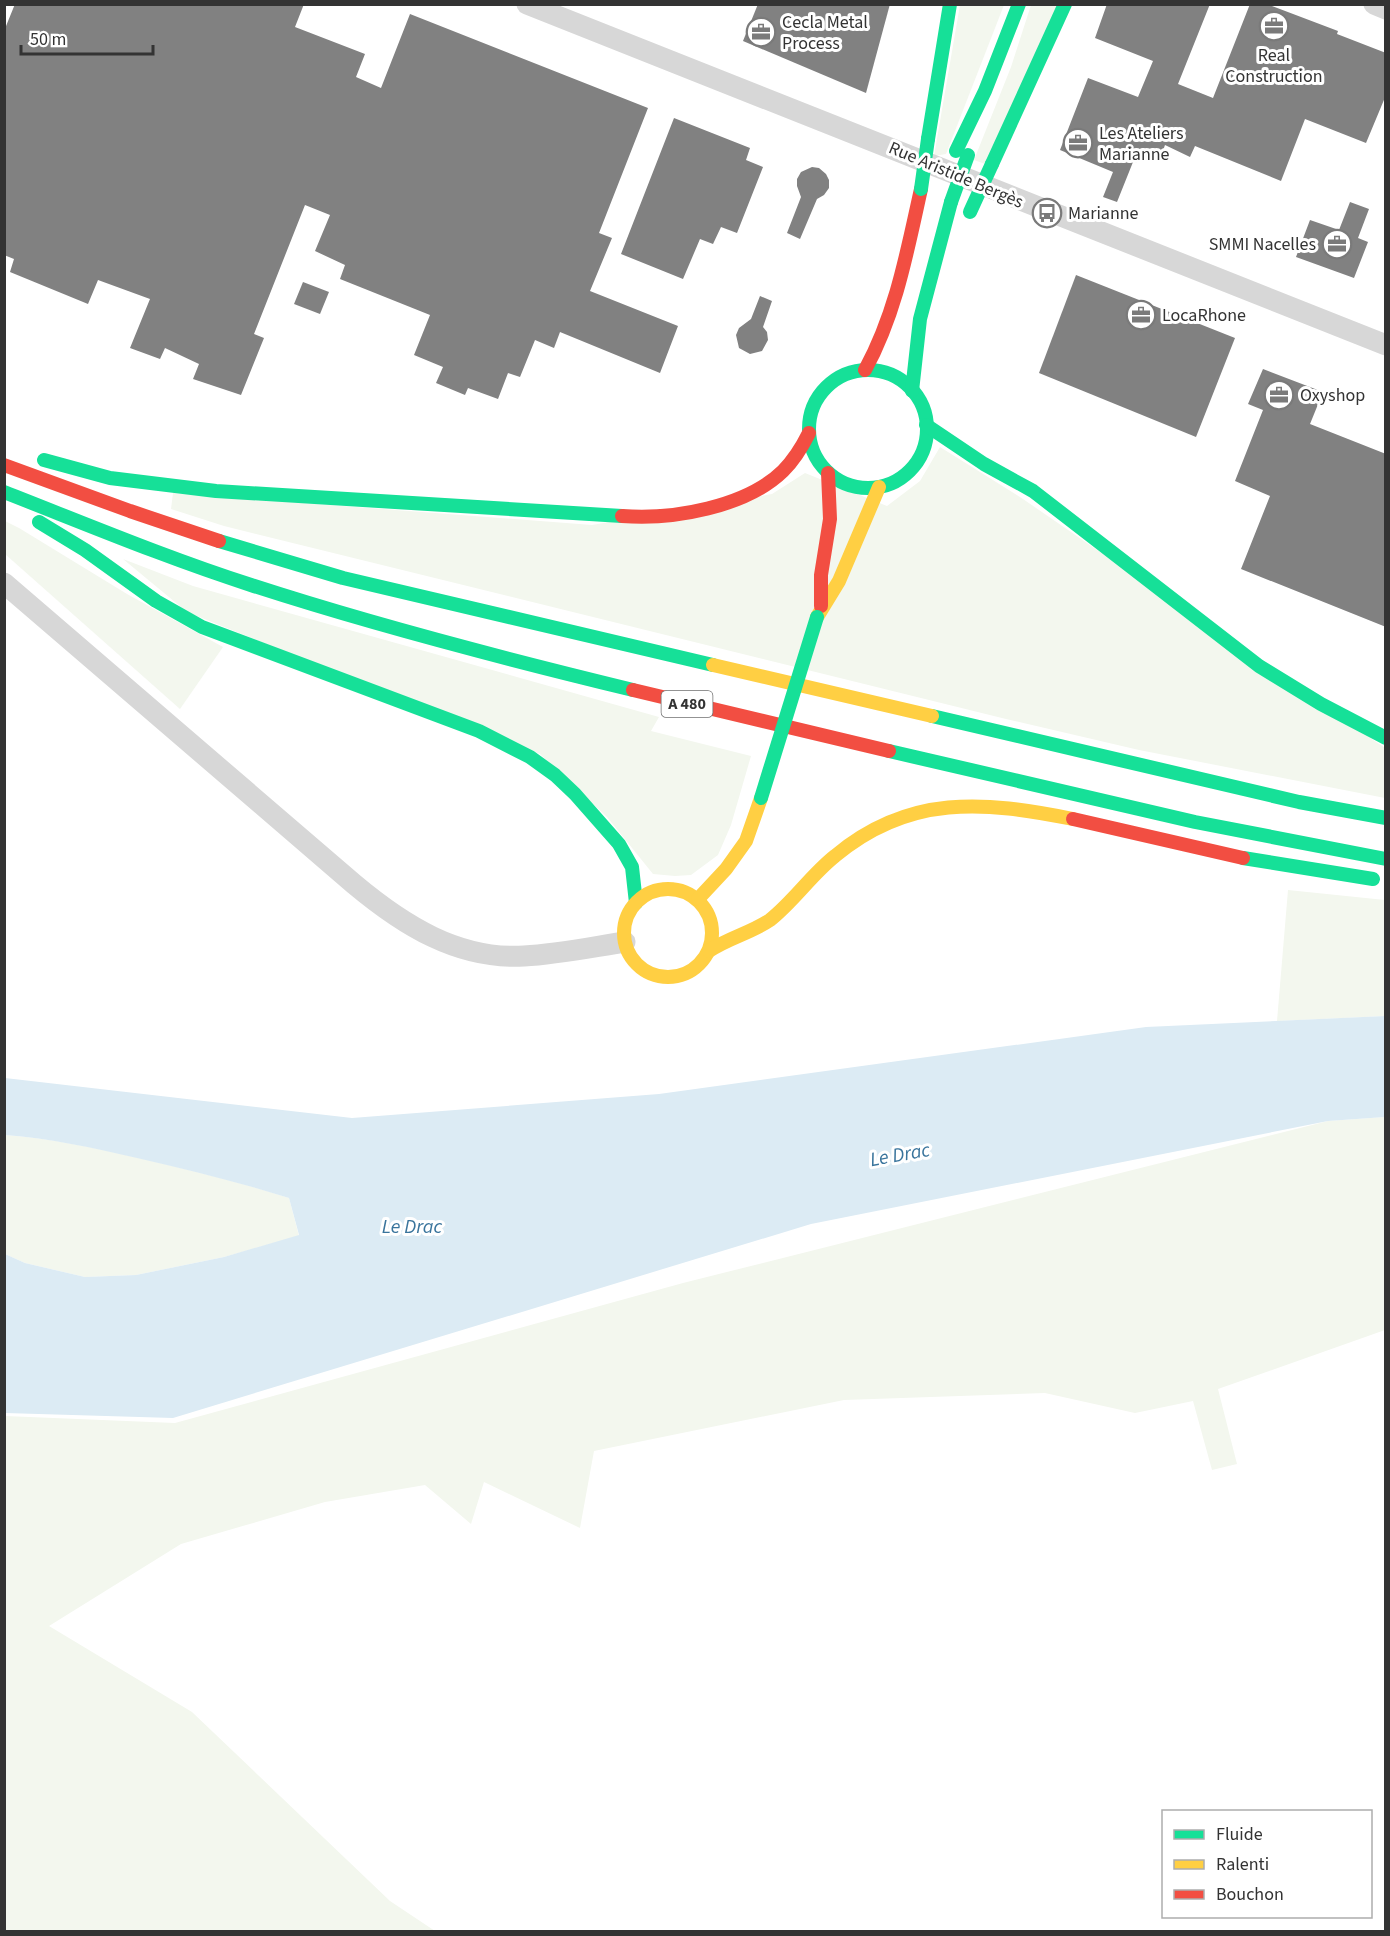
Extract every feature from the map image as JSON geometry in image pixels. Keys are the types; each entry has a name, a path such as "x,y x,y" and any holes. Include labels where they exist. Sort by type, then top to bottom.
{"main road":[{"path":"900,285 921,189 950,4"},
{"path":"912,391 914,351 962,153 1018,4"},
{"path":"968,217 1065,4"},
{"path":"943,184 962,153"},
{"path":"865,370 881,342 900,285 930,215"},
{"path":"918,332 951,255"},
{"path":"31,455 110,478 162,486 632,517 664,516 712,508 752,491 780,474 791,462 809,433 812,413 820,394 845,375 865,370 891,375 906,384 922,407 926,425 924,446 914,465 898,480 870,488 852,486 828,473 815,455 809,433"},
{"path":"926,425 984,464 1032,490 1259,666 1324,707 1386,738"},
{"name":"A 480","path":"4,465 178,530 343,578 1275,796 1386,818"},
{"path":"698,899 726,869 746,841 819,611 821,575 830,519 828,473"},
{"path":"819,611 837,585 868,506 879,487"},
{"name":"A 480","path":"4,492 155,551 249,584 454,644 698,706 953,766 1305,845 1386,859"},
{"path":"26,516 85,550 156,601 202,627 479,731 530,758 555,775 575,794 619,843 632,867 636,903"},
{"path":"709,951 725,940 753,930 768,921 818,871 859,837 898,818 957,805 987,805 1017,809 1272,864 1386,881"},
{"path":"666,888 678,889 698,899 712,923 713,933 709,951 704,959 682,975 664,977 639,966 625,942 626,921 636,903 645,895 666,888"}],"street":[{"name":"Rue Aristide Bergès","path":"526,4 896,150 1047,213 1386,345"},
{"path":"1374,4 1386,9"},
{"path":"4,583 381,907 406,924 431,938 479,953 501,956 524,956 625,942"}],"shaded area":[{"path":"960,5 1004,5 946,154 934,156"},
{"path":"1031,5 1059,5 985,164 974,160 1011,67"},
{"path":"940,447 1023,499 1385,748 1385,798 1139,750 1006,719 224,526 171,509 173,493 592,525 772,494 805,473 887,506 920,481"},
{"path":"5,521 127,594 223,647 180,709 5,554"},
{"path":"123,559 193,586 659,717 651,731 751,756 731,825 718,855 691,875 653,874 607,817 540,754 187,612"},
{"path":"1288,890 1385,900 1385,1016 1277,1021"},
{"path":"1385,1117 1385,1330 1218,1389 1237,1464 1212,1470 1193,1401 1135,1413 1045,1393 844,1400 594,1451 580,1528 484,1482 471,1524 425,1485 325,1502 181,1544 49,1626 192,1712 390,1901 435,1931 5,1932 5,1416 175,1423 683,1283 1328,1121"},
{"path":"5,1135 56,1141 122,1154 215,1176 289,1198 299,1236 224,1257 136,1275 85,1277 25,1263 5,1254"}],"water":[{"name":"Le Drac","path":"1385,1016 1385,1117 1328,1121 811,1224 173,1418 5,1413 5,1254 25,1263 85,1277 136,1275 224,1257 299,1235 289,1198 213,1176 120,1154 55,1141 5,1135 5,1078 352,1118 659,1094 1146,1027"}],"building":[{"path":"15,4 304,4 295,27 365,54 356,77 381,88 410,14 648,108 599,233 612,238 590,291 678,326 660,373 560,332 554,348 535,340 520,377 508,373 498,399 468,388 465,395 436,383 443,367 414,355 430,315 340,279 345,265 315,251 330,215 305,205 254,334 264,338 241,395 193,379 199,364 165,348 160,359 130,348 150,299 98,280 88,304 10,272 14,259 4,255 4,31"},
{"path":"758,4 890,4 866,93 743,41"},
{"path":"1107,4 1210,4 1178,84 1213,98 1250,4 1267,4 1338,31 1337,34 1386,53 1386,95 1366,143 1305,119 1281,181 1195,146 1190,157 1165,145 1160,159 1141,151 1136,163 1133,162 1117,202 1103,197 1113,172 1060,150 1088,78 1138,97 1153,61 1095,38"},
{"path":"674,118 750,148 746,160 763,167 737,233 721,227 713,244 700,239 683,279 621,254"},
{"path":"812,167 819,168 826,174 829,188 817,199 800,239 787,233 801,197 797,179 801,172"},
{"path":"1350,202 1369,209 1358,238 1368,242 1354,278 1296,257 1310,220 1339,230"},
{"path":"1076,275 1235,338 1196,437 1039,373"},
{"path":"303,282 329,292 320,314 294,304"},
{"path":"760,296 772,301 763,327 767,332 768,340 762,351 750,354 739,348 736,335 739,328 751,319"},
{"path":"1263,369 1323,392 1310,424 1386,454 1386,627 1241,569 1270,496 1235,481 1263,410 1248,404"}],"traffic: fast":[{"path":"928,139 950,4"},
{"path":"956,151 985,91 1019,4"},
{"path":"992,164 1065,4"},
{"path":"921,189 928,139"},
{"path":"951,202 968,155"},
{"path":"970,212 992,164"},
{"path":"912,391 920,319 951,202"},
{"path":"868,370 879,371 901,380 917,396 926,418 927,429 926,440 917,462 901,478 879,487 868,488 857,487 835,478 819,462 810,440 809,429 810,418 819,396 835,380 857,371 868,370"},
{"path":"926,425 984,464 1033,491 1259,666 1321,704 1386,738"},
{"path":"44,460 110,478 216,491 622,516"},
{"path":"4,492 188,564 298,600 441,641 633,690"},
{"path":"39,522 85,550 156,601 202,627 479,731 530,757 555,775 575,794 619,844 632,867 636,903"},
{"path":"219,541 343,578 713,665"},
{"path":"761,798 817,617"},
{"path":"932,716 1299,802 1386,818"},
{"path":"889,751 1195,822 1386,859"},
{"path":"1243,858 1373,879"}],"traffic: slow":[{"path":"817,617 839,581 879,487"},
{"path":"713,665 932,716"},
{"path":"698,899 726,869 746,841 761,798"},
{"path":"709,951 770,920 835,856 863,836 891,822 919,812 948,807 978,806 1009,808 1073,819"},
{"path":"668,889 693,896 705,908 712,933 705,958 693,970 668,977 643,970 631,958 624,933 631,908 643,896 668,889"}],"traffic: jam":[{"path":"865,370 893,304 921,189"},
{"path":"622,516 642,517 686,513 729,502 749,494 783,471 798,453 809,433"},
{"path":"4,465 219,541"},
{"path":"821,606 821,575 830,519 828,473"},
{"path":"633,690 889,751"},
{"path":"1073,819 1243,858"}],"place":[{"name":"Real Construction","path":"1274,26"},
{"name":"Cecla Metal Process","path":"761,32"},
{"name":"Les Ateliers Marianne","path":"1078,143"},
{"name":"Marianne","path":"1047,213"},
{"name":"SMMI Nacelles","path":"1337,244"},
{"name":"LocaRhone","path":"1141,315"},
{"name":"Oxyshop","path":"1279,395"}]}
